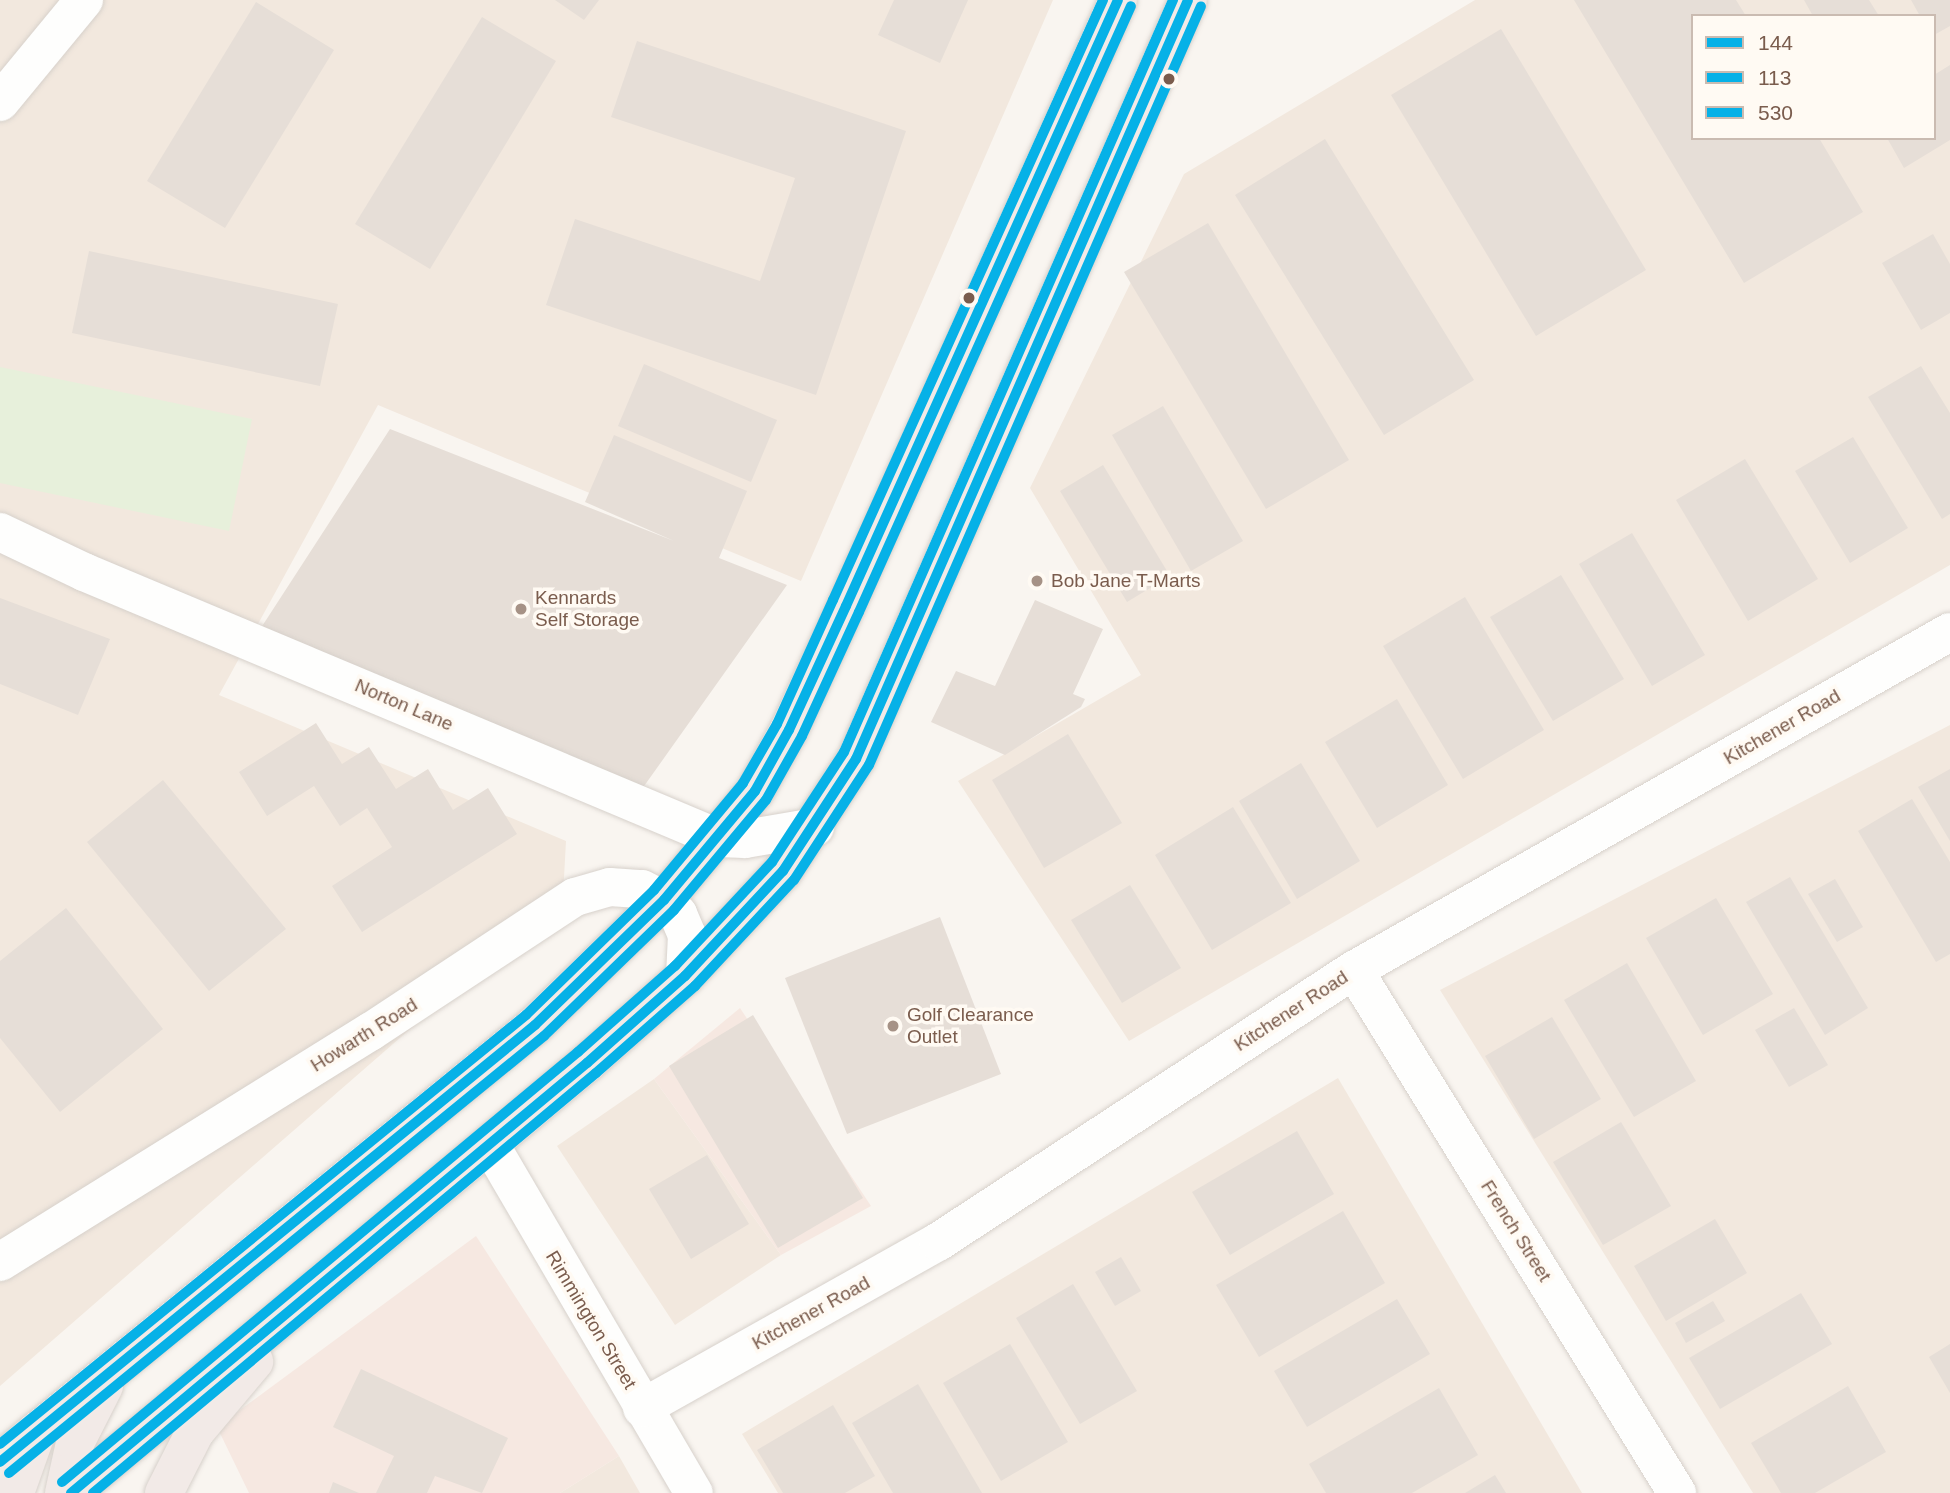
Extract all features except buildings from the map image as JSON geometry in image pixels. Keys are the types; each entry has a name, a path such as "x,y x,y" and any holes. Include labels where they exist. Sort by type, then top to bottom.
{"highway":[{"path":"15,1493 24,1456 37,1431 535,1025 664,900 755,791 789,730 1118,0"},
{"path":"71,1493 321,1283 491,1146 685,976 756,904 815,827 856,759 914,631 1188,0"},
{"path":"164,1493 195,1432 321,1283"},
{"path":"64,1493 75,1443 116,1367"}],"main road":[{"path":"0,1462 37,1431"}],"street":[{"path":"0,102 84,0"},
{"name":"Norton Lane","path":"0,531 84,572 718,838 745,839 815,827"},
{"name":"Kitchener Road","path":"642,1408 938,1242 1354,970 1950,632"},
{"name":"Howarth Road","path":"0,1262 370,1032 575,897 610,887 642,890 664,900"},
{"path":"664,900 678,914 687,935 685,976"},
{"name":"French Street","path":"1354,970 1677,1493"},
{"name":"Rimmington Street","path":"491,1146 694,1493"}],"shaded area":[{"path":"0,0 1053,0 801,581 378,405 219,695 566,841 563,896 0,1386"},
{"path":"1475,0 1950,0 1950,565 1129,1041 958,781 1141,675 1030,488 1184,174"},
{"path":"1950,725 1950,1493 1753,1493 1440,990"},
{"path":"740,1008 871,1206 781,1255 654,1079"},
{"path":"1338,1078 1582,1493 778,1493 742,1434"},
{"path":"654,1079 781,1255 675,1325 557,1146"},
{"path":"476,1236 619,1456 560,1493 249,1493 217,1427"},
{"path":"619,1456 640,1493 560,1493"}],"green space":[{"path":"0,367 252,419 229,531 0,483"}],"transit line":[{"name":"530","path":"0,1444 526,1015 654,890 743,783 777,724 1103,0"},
{"name":"144","path":"0,1462 535,1025 664,900 755,791 789,730 846,606 1118,0"},
{"name":"530","path":"62,1482 578,1052 675,966 772,862 844,752 1173,0"},
{"name":"144","path":"71,1493 587,1063 685,976 783,871 856,759 1188,0"},
{"name":"113","path":"9,1473 544,1036 674,910 766,800 802,736 1131,6"},
{"name":"113","path":"93,1493 596,1073 695,986 794,880 869,765 1201,6"}],"place":[{"name":"Bob Jane T-Marts","path":"1037,581"},
{"name":"Kennards Self Storage","path":"521,609"},
{"name":"Golf Clearance Outlet","path":"893,1026"}]}
